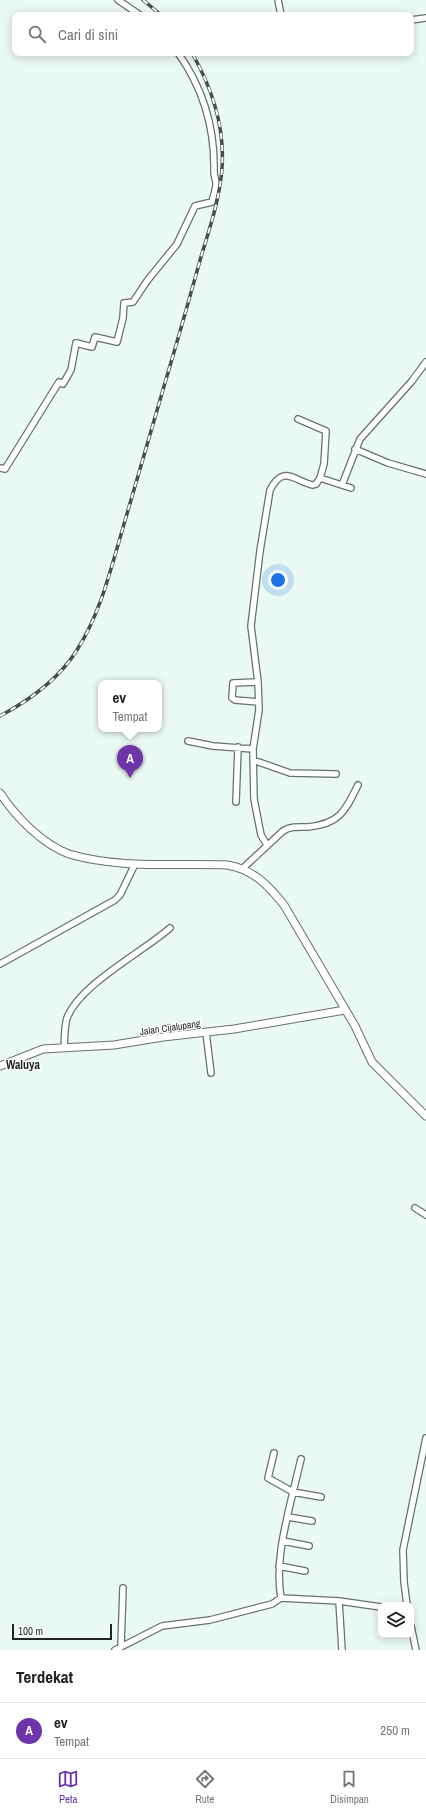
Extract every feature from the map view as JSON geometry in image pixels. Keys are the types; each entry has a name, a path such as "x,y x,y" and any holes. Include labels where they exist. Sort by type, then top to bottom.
{"street":[{"path":"118,0 136,12"},
{"path":"278,0 281,12"},
{"path":"414,20 426,18"},
{"path":"0,468 5,468 59,382 63,384 71,370 76,344 92,347 95,337 117,342 123,318 124,303 133,302 177,244 195,206 212,202 216,182 214,176 214,141 210,123 190,72 180,56"},
{"path":"342,485 360,439 426,362"},
{"path":"267,845 260,834 254,799 253,749 258,719 258,682 251,626 260,551 270,490 275,481 281,477 298,478 313,485 316,484 320,478 324,464 326,431 298,419"},
{"path":"355,449 388,463 426,474"},
{"path":"320,478 351,488"},
{"path":"258,682 233,683 232,698 235,700 258,702"},
{"path":"188,741 213,746 253,749"},
{"path":"236,802 238,747"},
{"path":"253,760 290,773 336,774"},
{"path":"242,869 286,829 319,825 338,817 346,810 358,785"},
{"path":"0,793 15,813 33,830 62,851 78,856 135,864 227,865 242,869 264,882 284,905 345,1010 372,1062 426,1116"},
{"path":"0,964 115,900 120,895 135,864"},
{"path":"64,1048 67,1018 70,1011 83,995 126,959 170,928"},
{"name":"Jalan Cijalupang","path":"0,1066 44,1049 114,1045 345,1010"},
{"path":"206,1032 211,1073"},
{"path":"415,1208 426,1215"},
{"path":"407,1602 404,1582 403,1550 426,1438"},
{"path":"274,1453 268,1478 293,1492 321,1497"},
{"path":"282,1598 279,1585 282,1541 301,1459"},
{"path":"288,1517 312,1521"},
{"path":"282,1541 310,1546"},
{"path":"280,1566 305,1571"},
{"path":"121,1646 123,1588"},
{"path":"115,1650 162,1626 210,1620 272,1604 282,1598 308,1601 339,1601 378,1606"},
{"path":"339,1601 342,1650"},
{"path":"414,1638 416,1650"}],"railway":[{"path":"143,0 157,12"},
{"path":"0,716 33,696 53,679 70,661 92,622 109,577 214,212 221,179 221,138 216,108 206,80 194,56"}],"place":[{"name":"ev","path":"130,778"}],"district":[{"name":"Waluya","path":"23,1065"}]}
